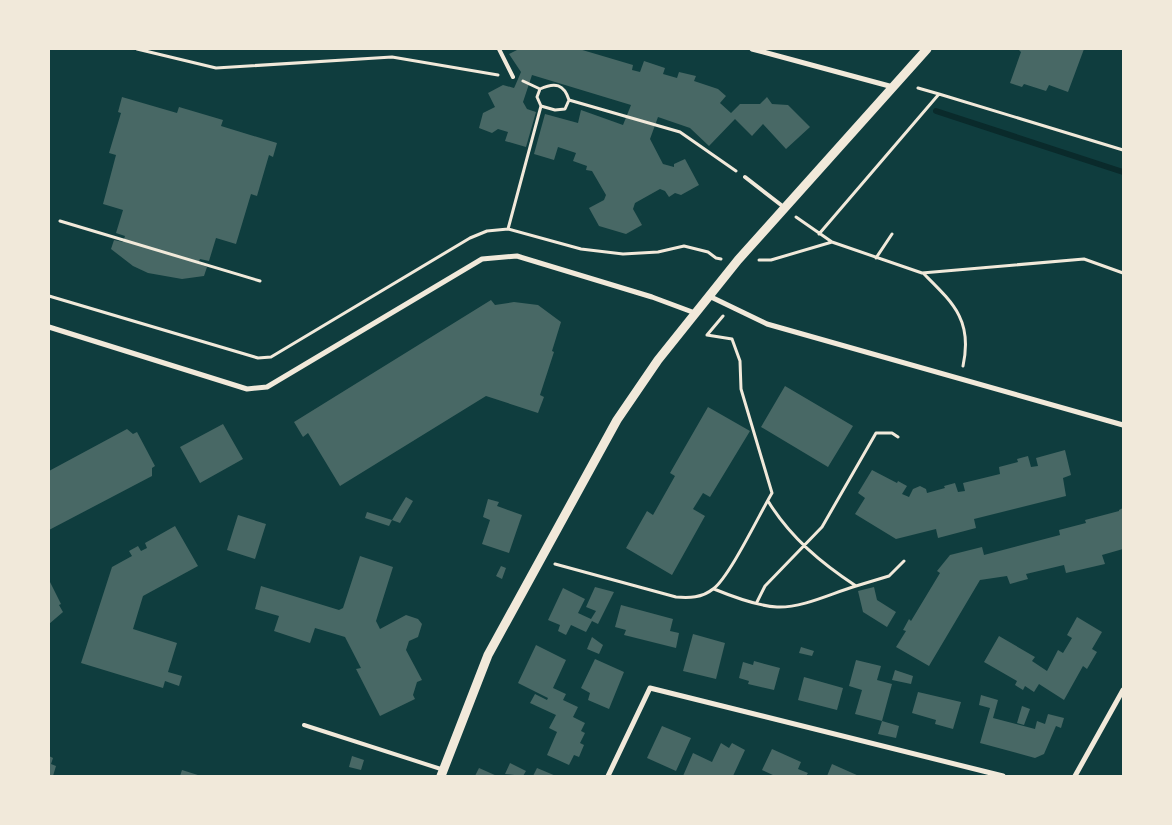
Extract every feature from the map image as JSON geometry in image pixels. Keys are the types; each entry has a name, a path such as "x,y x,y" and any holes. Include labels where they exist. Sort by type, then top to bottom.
{"street":[{"path":"752,49 893,88"},
{"path":"443,773 488,654 617,420 694,314 738,260 786,209 927,49"},
{"path":"49,327 247,389 267,387 482,259 517,256 652,297 694,314"},
{"path":"709,296 767,324 1123,425"},
{"path":"608,776 650,688 1002,776"},
{"path":"1076,776 1123,690"}],"lane":[{"path":"499,49 513,77"},
{"path":"745,177 786,209"},
{"path":"304,725 443,773"}],"path":[{"path":"138,49 216,68 392,57 513,77 540,89"},
{"path":"508,229 541,106 537,97 540,89 551,84 560,85 566,92 569,100 565,109 555,110 541,106"},
{"path":"918,88 1123,150"},
{"path":"819,234 938,94"},
{"path":"569,100 680,132 745,177"},
{"path":"786,209 832,242 922,273 1084,259 1123,271"},
{"path":"60,221 260,281"},
{"path":"49,296 258,358 265,358 271,357 470,238 487,231 508,229 581,249 623,254 658,252 684,246 708,252 716,258 738,260 771,260 832,242"},
{"path":"876,258 892,234"},
{"path":"922,273 949,299 964,322 965,355 960,380"},
{"path":"540,560 676,597 690,598 703,595 720,583 772,493 741,389 740,361 732,338 707,335 729,307"},
{"path":"757,602 765,586 822,527 876,433 892,433 898,437"},
{"path":"768,501 776,514 803,545 826,566 856,586"},
{"path":"714,589 728,595 777,607 798,604 890,576 904,561"}],"building":[{"path":"519,49 579,49 633,65 632,70 640,72 644,61 665,68 663,74 677,78 679,72 696,76 694,81 718,89 726,96 720,103 731,113 740,104 760,104 767,97 772,104 788,105 810,127 786,149 763,124 752,136 735,119 709,146 690,128 658,117 650,139 663,164 674,167 674,164 685,159 699,185 681,195 675,193 669,197 665,191 660,189 635,203 633,209 642,225 626,234 599,226 589,208 604,200 606,195 592,171 586,170 587,166 573,161 576,153 558,147 554,160 534,154 545,114 578,123 581,110 623,125 631,105 532,75 523,102 527,109 536,112 526,147 505,141 508,132 498,129 492,133 479,128 483,113 495,107 488,93 503,85 514,88 521,72 509,54"},
{"path":"1018,49 1084,49 1068,92 1049,85 1046,91 1024,84 1022,87 1010,83 1021,52"},
{"path":"122,97 177,113 179,107 223,120 221,126 277,143 273,157 269,155 257,196 251,194 236,244 216,238 209,261 200,259 199,261 199,264 207,267 204,276 182,279 148,273 133,266 111,249 114,240 123,242 125,236 116,233 123,210 103,204 116,155 109,153 121,113 118,112"},
{"path":"491,300 495,305 514,302 538,305 561,322 552,351 554,352 540,395 544,397 538,413 486,396 340,486 308,433 303,437 294,422"},
{"path":"785,386 853,426 828,467 761,427"},
{"path":"708,407 750,431 710,497 703,493 693,509 705,516 672,575 626,548 647,511 653,515 675,476 670,473"},
{"path":"223,424 243,459 200,483 180,447"},
{"path":"127,429 133,434 137,432 155,466 152,468 152,476 49,530 49,471"},
{"path":"1065,450 1071,475 1063,478 1066,496 974,519 976,528 938,538 936,529 896,539 855,514 865,498 858,493 872,470 907,486 902,494 909,497 913,489 920,486 926,489 927,493 955,483 958,492 965,491 963,483 1000,474 999,467 1018,462 1017,459 1028,456 1031,467 1038,466 1036,458"},
{"path":"406,497 413,501 400,523 392,520"},
{"path":"488,499 499,502 497,506 522,515 509,553 482,544 490,520 483,517"},
{"path":"1123,508 1123,549 1102,555 1105,564 1066,573 1064,565 1026,574 1028,579 1010,584 1007,576 980,580 929,666 896,647 906,631 903,630 909,619 911,621 940,573 937,571 950,555 982,547 984,555 1060,535 1059,530 1086,523 1085,520 1119,511"},
{"path":"367,512 392,520 389,526 365,518"},
{"path":"238,515 266,524 255,559 227,550"},
{"path":"175,526 198,566 143,596 133,629 177,643 168,672 182,676 179,686 165,681 163,688 81,663 112,567 132,556 129,551 138,546 141,551 147,548 145,543"},
{"path":"360,556 393,567 376,621 380,629 406,615 418,619 422,624 418,637 409,641 406,650 422,680 417,682 413,695 415,699 380,716 356,669 361,668 345,637 315,628 310,643 274,631 279,616 255,609 261,586 339,610 343,608"},
{"path":"501,566 506,568 502,579 496,576"},
{"path":"49,580 63,612 49,624"},
{"path":"595,587 614,592 598,624 592,621 586,632 571,625 566,635 558,631 560,625 548,620 563,588 585,599 578,613 591,619 596,611 586,607"},
{"path":"874,587 877,600 896,612 887,627 863,612 858,591"},
{"path":"621,605 673,619 670,631 679,633 676,648 624,635 626,630 615,627"},
{"path":"1077,617 1102,632 1092,649 1097,652 1087,669 1083,666 1064,700 1039,684 1034,692 1025,686 1023,690 1015,685 1017,681 984,662 999,636 1035,657 1032,661 1047,671 1058,650 1063,653 1072,638 1067,635"},
{"path":"693,634 725,643 716,679 683,671"},
{"path":"592,637 603,645 599,654 587,649"},
{"path":"536,645 566,660 553,688 566,694 563,700 578,707 573,717 585,723 581,731 585,733 580,743 584,745 579,757 574,755 569,765 547,755 557,732 549,728 556,715 530,703 535,694 547,700 548,698 518,683"},
{"path":"801,647 814,651 812,656 799,653"},
{"path":"595,659 624,672 609,709 588,700 590,693 581,688"},
{"path":"856,660 881,666 877,680 892,684 882,721 855,714 862,690 849,686"},
{"path":"754,661 780,668 774,690 748,684 749,681 739,678 743,662 753,665"},
{"path":"895,670 913,676 911,684 892,680"},
{"path":"804,677 843,688 837,710 798,700"},
{"path":"918,692 961,702 953,729 935,724 936,720 912,713"},
{"path":"981,695 998,700 993,718 1035,729 1037,721 1045,724 1048,714 1064,718 1061,728 1056,726 1044,754 1035,758 980,743 990,708 979,705"},
{"path":"1022,706 1030,709 1024,725 1017,723"},
{"path":"882,721 899,726 896,738 878,734"},
{"path":"662,726 691,738 676,771 647,758"},
{"path":"721,743 729,748 732,743 745,750 733,776 683,776 693,753 712,762"},
{"path":"772,749 801,762 798,769 808,773 806,776 775,776 762,770"},
{"path":"49,756 53,758 51,764 56,766 53,776 49,776"},
{"path":"352,756 364,760 361,770 349,767"},
{"path":"510,763 526,771 523,776 505,774"},
{"path":"832,764 859,776 827,776"},
{"path":"479,768 497,776 475,776"},
{"path":"537,768 556,776 533,776"},
{"path":"182,770 201,776 180,776"}],"waterway":[{"path":"936,111 1123,172"}]}
